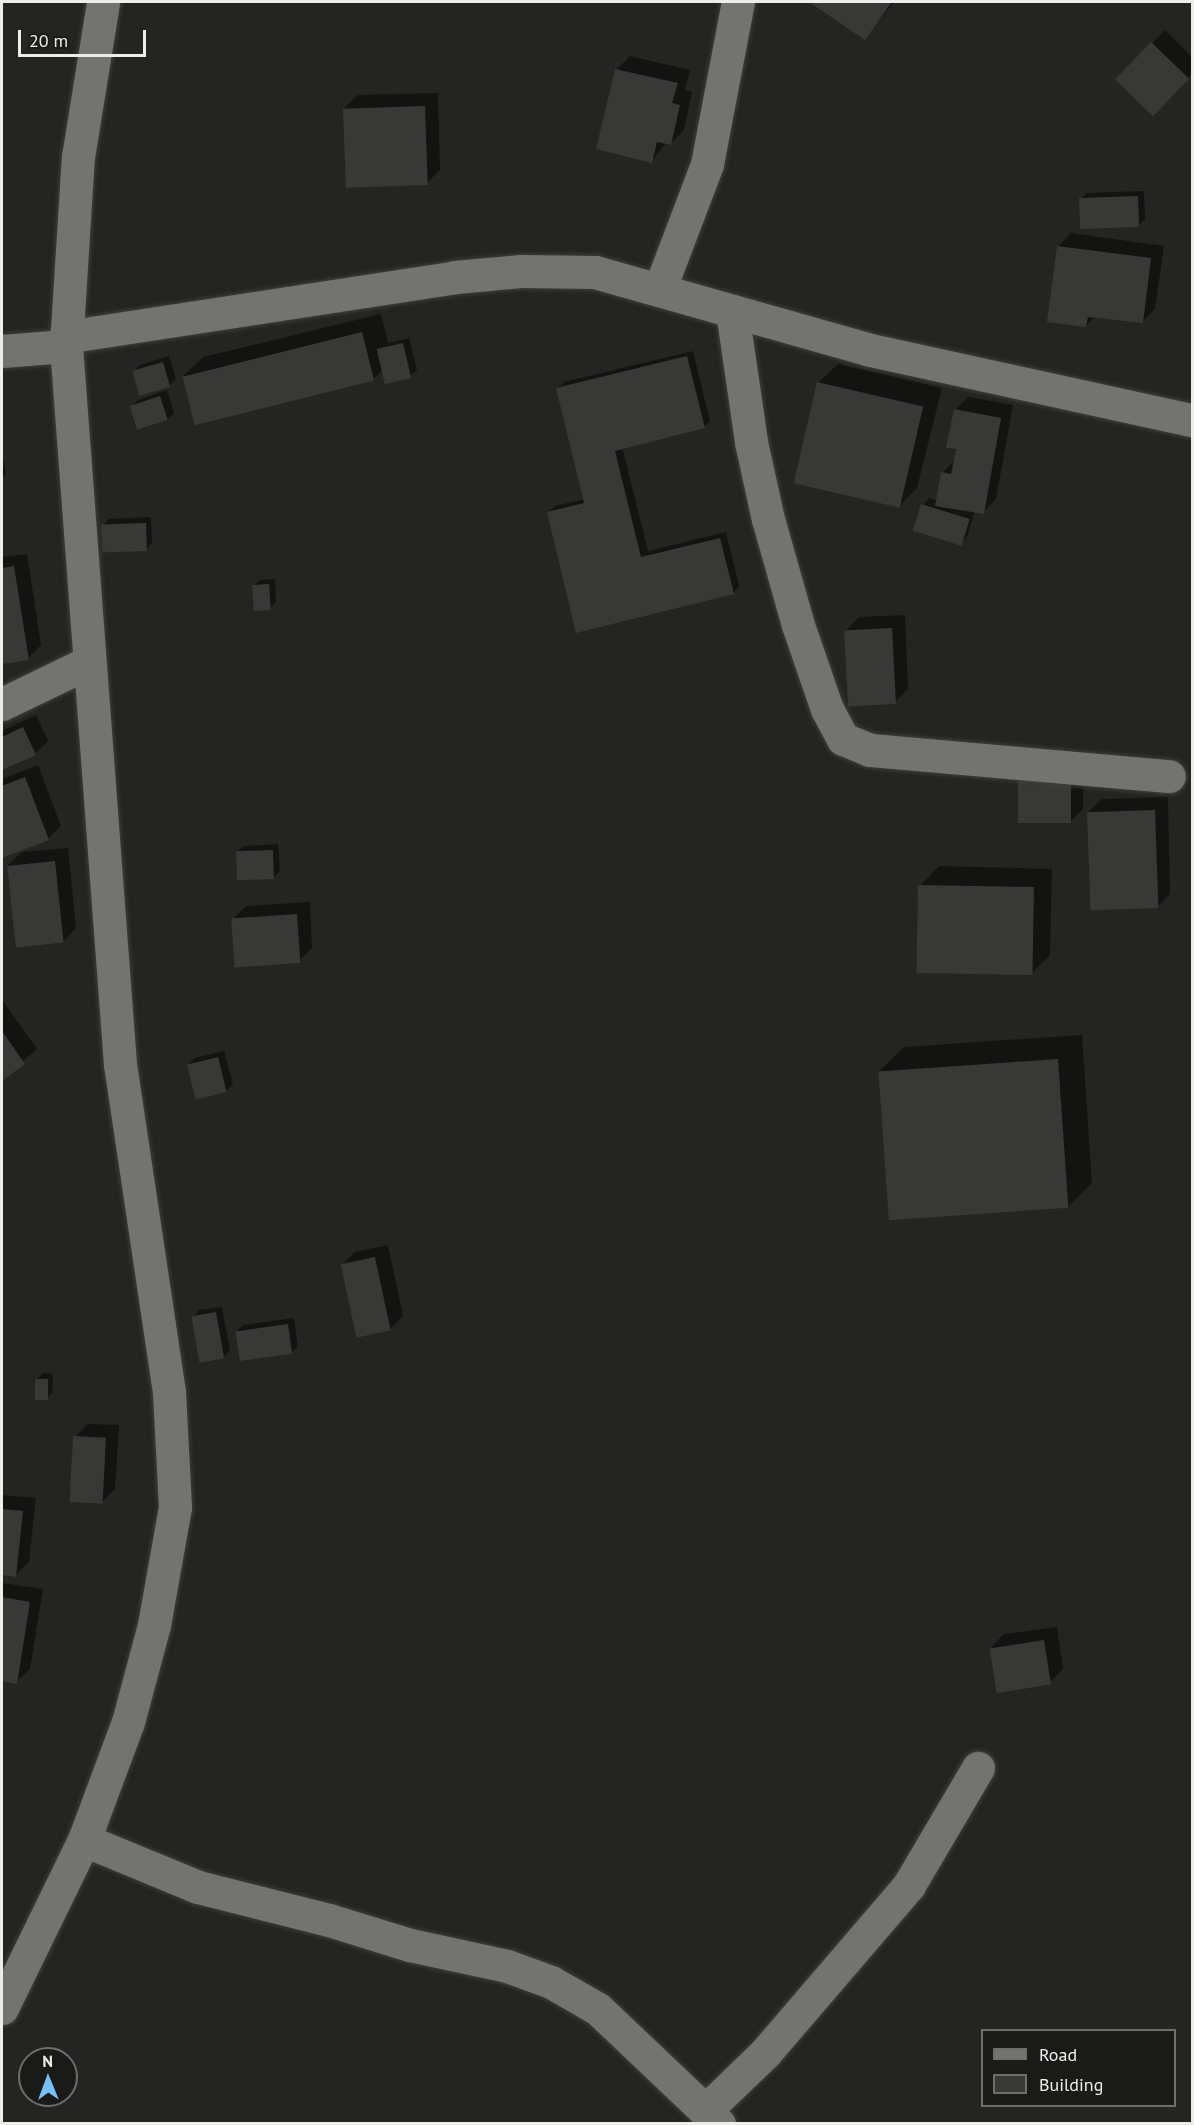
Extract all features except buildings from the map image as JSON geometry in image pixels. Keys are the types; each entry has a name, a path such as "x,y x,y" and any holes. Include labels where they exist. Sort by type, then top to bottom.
{"street":[{"path":"660,288 706,164 738,2"},
{"path":"2,2008 84,1840 128,1722 148,1647 175,1507 169,1392 120,1064 65,342 78,157 95,4"},
{"path":"2,351 454,277 521,271 595,272 660,288 870,350 1192,420"},
{"path":"732,311 751,442 768,519 801,635 827,709 843,739 870,750 1169,776"},
{"path":"2,704 89,662"},
{"path":"84,1840 198,1887 329,1920 410,1945 507,1966 551,1982 598,2009 713,2116 909,1885 978,1768"}]}
